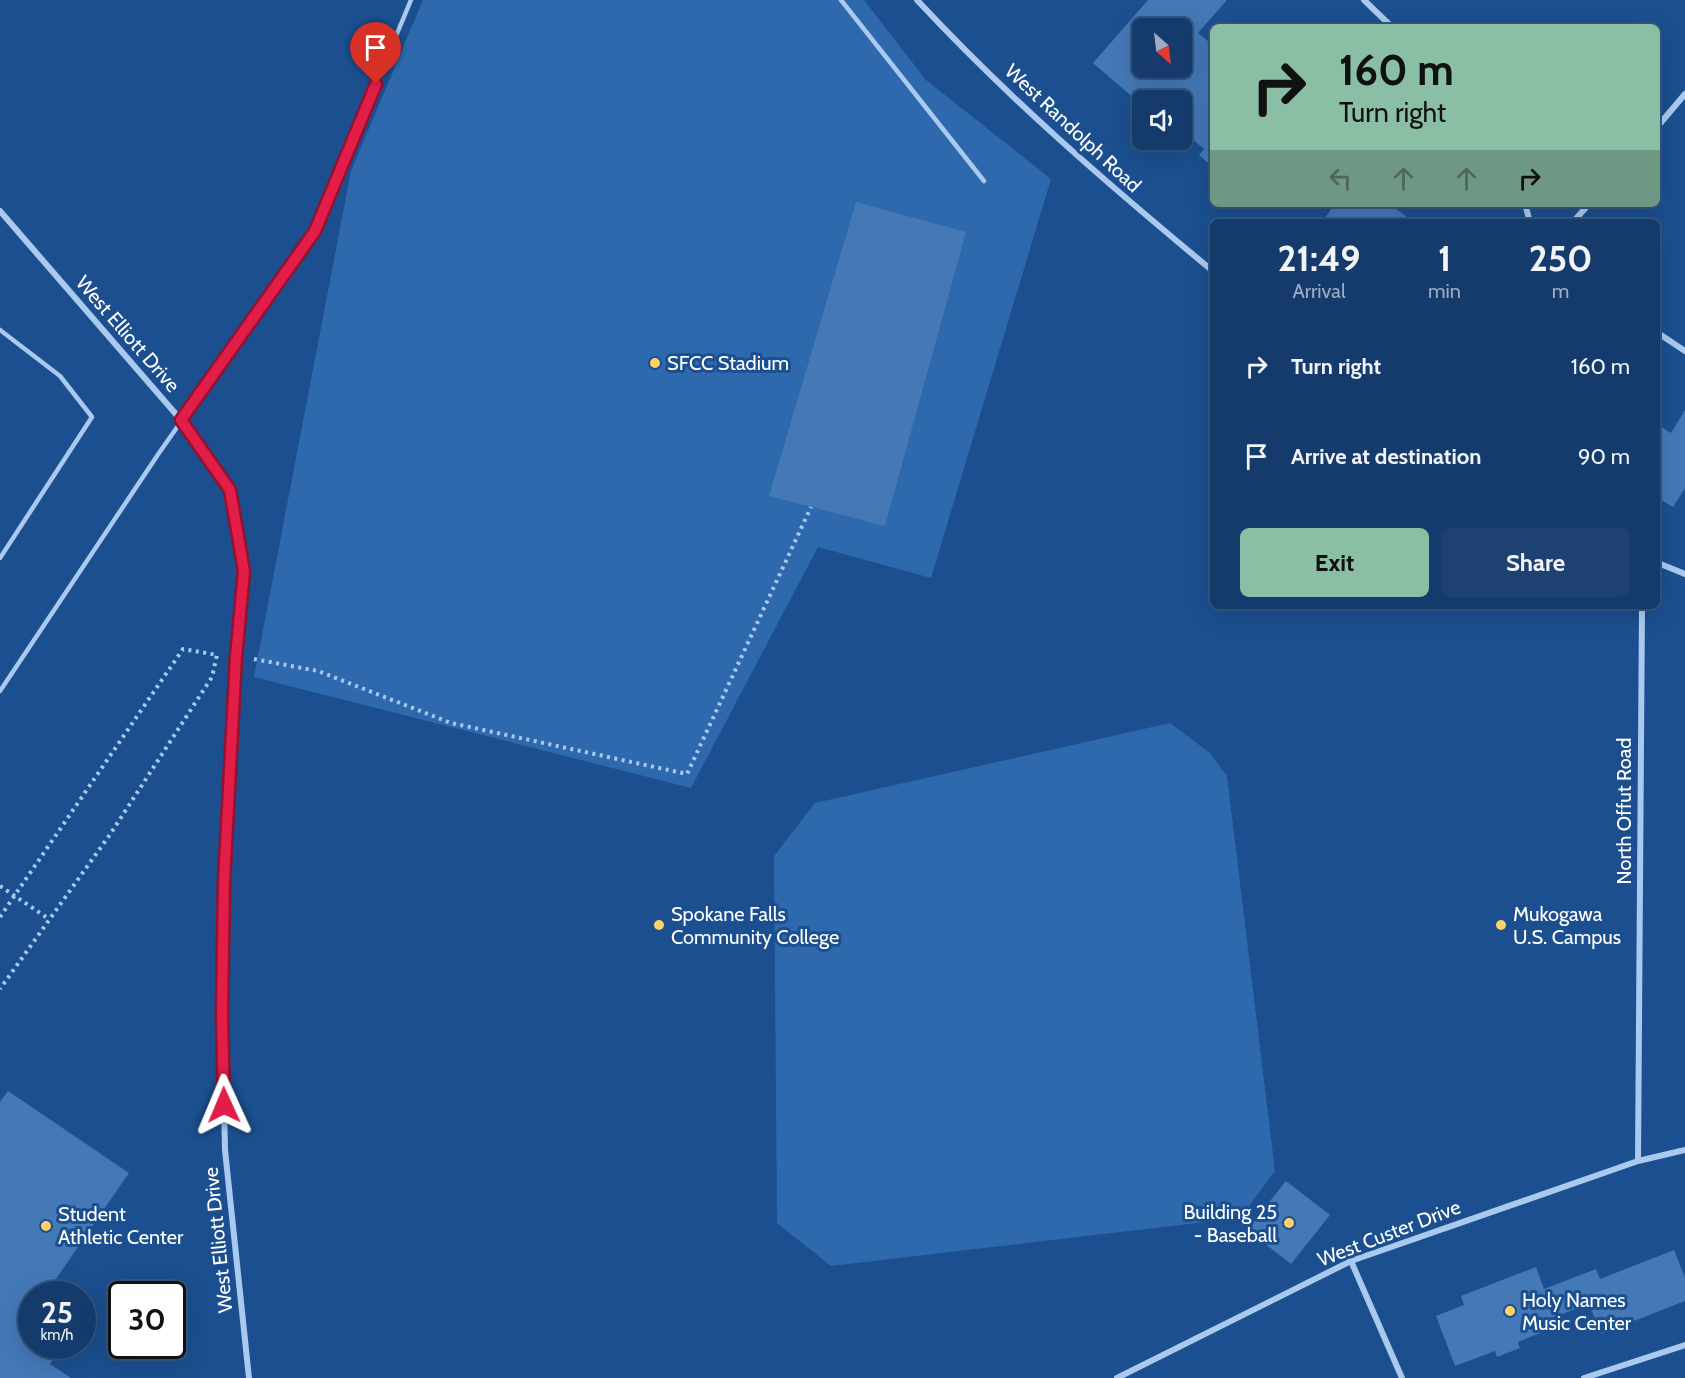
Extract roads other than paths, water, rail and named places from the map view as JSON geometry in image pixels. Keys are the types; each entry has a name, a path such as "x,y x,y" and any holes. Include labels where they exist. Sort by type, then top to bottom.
{"street":[{"name":"West Randolph Road","path":"917,0 956,41 1095,173 1210,269"},
{"path":"1364,0 1389,24"},
{"path":"1660,124 1685,94"},
{"path":"1576,219 1586,207"},
{"name":"West Elliott Drive","path":"0,212 181,420 230,490 244,571 236,657 226,847 222,1014 225,1150 249,1378"},
{"path":"1660,334 1685,351"},
{"path":"1660,564 1685,574"},
{"name":"North Offut Road","path":"1638,1161 1642,609"},
{"name":"West Custer Drive","path":"1117,1378 1351,1261 1638,1161 1685,1150"},
{"path":"1351,1261 1402,1378"},
{"path":"1584,1378 1685,1345"}],"lane":[{"path":"0,692 181,420 315,231 411,0"},
{"path":"841,0 984,181"},
{"path":"0,330 60,376 92,417 0,558"}],"place":[{"name":"SFCC Stadium","path":"655,363"},
{"name":"Spokane Falls Community College","path":"659,925"},
{"name":"Mukogawa U.S. Campus","path":"1501,925"},
{"name":"Building 25 - Baseball","path":"1289,1223"},
{"name":"Student Athletic Center","path":"46,1226"},
{"name":"Holy Names Music Center","path":"1510,1311"}]}
